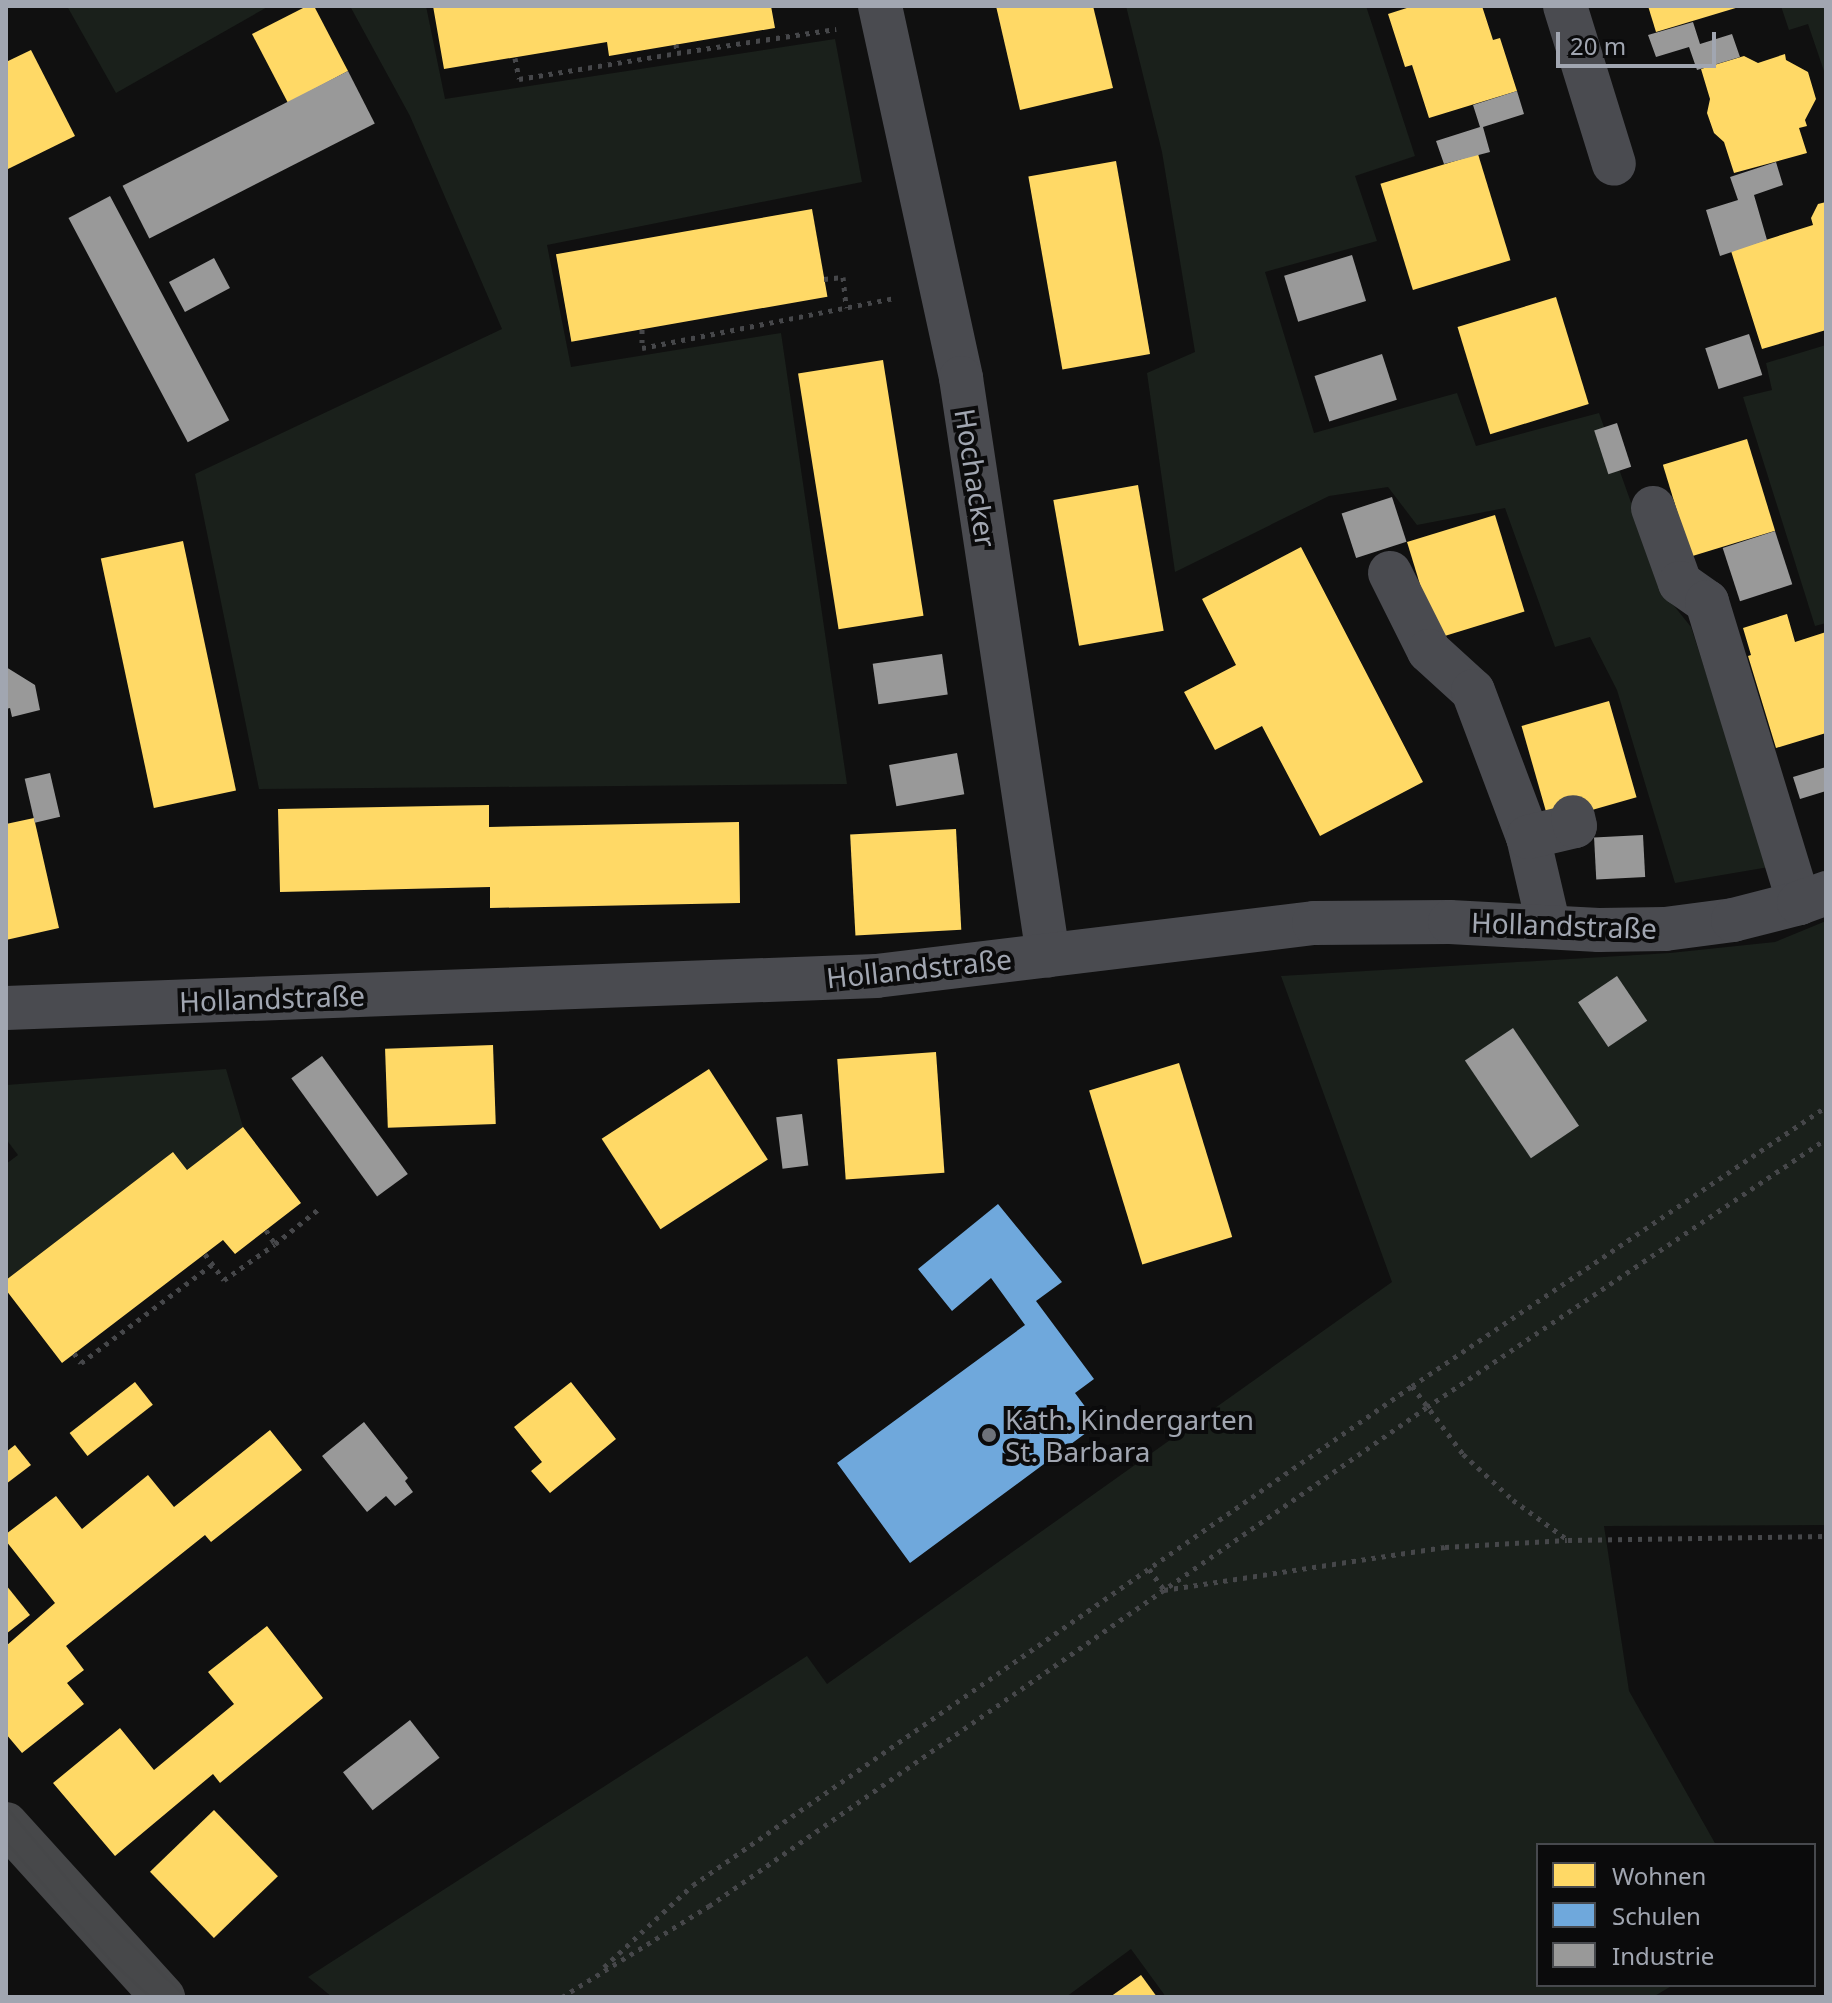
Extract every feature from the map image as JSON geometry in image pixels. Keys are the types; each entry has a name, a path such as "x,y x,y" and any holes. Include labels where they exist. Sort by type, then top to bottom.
{"main road":[{"path":"6,1824 154,1995"}],"street":[{"path":"1565,6 1614,164"},
{"name":"Hochacker","path":"882,14 961,378 1048,955"},
{"path":"1653,508 1680,583 1707,602 1813,898"},
{"path":"1390,573 1429,651 1473,691 1528,837 1549,927"},
{"path":"1528,837 1575,826 1573,817"},
{"name":"Hollandstraße","path":"6,1008 876,976 1314,923 1450,922 1665,929 1733,920 1813,898"}],"path":[{"path":"515,58 519,79 882,14"},
{"path":"676,44 677,53"},
{"path":"824,279 843,277 846,308"},
{"path":"642,329 642,348 943,288"},
{"path":"594,1975 693,1885 1412,1386 1826,1107"},
{"path":"562,1997 709,1906 1427,1407 1826,1139"},
{"path":"205,1254 224,1280 320,1208"},
{"path":"266,1230 275,1244"},
{"path":"74,1353 81,1363 213,1264"},
{"path":"1412,1386 1463,1454 1513,1500 1568,1540"},
{"path":"1164,1590 1445,1547 1568,1540 1826,1536"},
{"path":"1149,1569 1164,1590"}],"shaded area":[{"path":"67,6 269,6 116,93"},
{"path":"350,6 426,6 445,99 835,39 862,182 547,245 571,367 781,333 847,784 259,789 195,474 502,329 410,116"},
{"path":"1126,6 1366,6 1415,156 1355,176 1377,241 1265,272 1314,433 1457,393 1476,446 1599,413 1663,592 1691,627 1769,867 1675,883 1617,690 1590,637 1555,647 1505,508 1417,525 1388,487 1329,496 1175,572 1147,373 1195,352 1162,152"},
{"path":"1781,6 1826,6 1826,77 1808,24 1789,30"},
{"path":"1826,345 1826,623 1815,626 1743,397 1772,390 1766,363"},
{"path":"1826,921 1826,1525 1604,1526 1629,1691 1715,1843 1536,1843 1536,1987 1670,1987 1653,1997 1166,1997 1131,1949 1066,1997 332,1997 308,1977 807,1656 827,1684 1392,1282 1281,976 1670,953 1775,942"},
{"path":"226,1069 243,1127 187,1170 173,1152 6,1280 6,1164 18,1155 6,1139 6,1085"}],"building: Wohnen":[{"path":"307,6 314,6 348,71 288,103 252,34"},
{"path":"433,6 771,6 775,28 609,56 607,42 444,69"},
{"path":"996,6 1093,6 1113,88 1020,110"},
{"path":"1413,6 1482,6 1493,40 1500,38 1517,91 1429,118 1412,65 1405,67 1388,14"},
{"path":"1648,6 1739,6 1739,7 1656,32"},
{"path":"31,50 75,136 6,170 6,62"},
{"path":"1785,54 1786,60 1808,72 1816,99 1805,120 1807,126 1799,128 1807,153 1734,173 1724,142 1714,133 1707,113 1710,99 1701,69 1744,56 1758,63"},
{"path":"1478,154 1510,260 1413,290 1380,184"},
{"path":"1116,161 1150,354 1062,369 1028,176"},
{"path":"1826,202 1826,330 1762,349 1731,251 1813,225 1811,218 1818,204"},
{"path":"812,209 827,297 571,342 556,254"},
{"path":"1556,297 1589,404 1490,434 1458,327"},
{"path":"883,360 924,616 839,629 798,373"},
{"path":"1747,439 1775,531 1691,557 1663,465"},
{"path":"1138,485 1164,631 1079,646 1053,500"},
{"path":"1495,515 1525,612 1437,638 1407,542"},
{"path":"183,541 236,790 154,808 101,558"},
{"path":"1301,547 1423,782 1320,836 1262,726 1215,750 1184,692 1236,665 1202,599"},
{"path":"1787,614 1795,642 1826,632 1826,733 1776,748 1748,656 1751,655 1743,628"},
{"path":"1609,701 1637,797 1549,822 1522,726"},
{"path":"489,805 489,827 739,822 740,903 490,908 490,887 280,892 278,809"},
{"path":"34,818 59,928 6,940 6,824"},
{"path":"956,829 961,930 855,935 850,835"},
{"path":"493,1045 496,1124 388,1128 385,1049"},
{"path":"936,1052 944,1173 846,1180 837,1059"},
{"path":"1179,1063 1232,1237 1142,1265 1089,1090"},
{"path":"709,1069 768,1160 660,1229 602,1139"},
{"path":"243,1127 301,1203 235,1254 223,1240 62,1363 6,1290 6,1280 173,1152 187,1170"},
{"path":"135,1382 153,1405 87,1456 70,1433"},
{"path":"571,1382 616,1439 550,1493 531,1471 542,1462 514,1427"},
{"path":"270,1430 302,1470 211,1542 205,1535 66,1646 84,1670 67,1683 84,1704 22,1753 6,1734 6,1646 55,1603 6,1541 6,1534 56,1496 82,1529 148,1475 174,1507"},
{"path":"15,1445 31,1465 6,1484 6,1452"},
{"path":"6,1585 30,1615 6,1634"},
{"path":"267,1626 323,1698 220,1783 213,1774 115,1856 53,1783 120,1728 154,1770 234,1704 208,1672"},
{"path":"214,1810 278,1876 214,1938 150,1872"},
{"path":"1141,1975 1157,1997 1110,1997"}],"building: Schulen":[{"path":"998,1204 1062,1282 1036,1301 1094,1379 1075,1393 1098,1424 910,1563 837,1463 1025,1325 991,1278 952,1311 918,1269"}],"building: Industrie":[{"path":"1693,22 1700,44 1732,34 1740,57 1697,70 1689,47 1656,57 1648,35"},
{"path":"348,71 375,124 149,238 123,186"},
{"path":"1517,91 1524,114 1483,127 1490,152 1444,164 1436,141 1480,127 1473,105"},
{"path":"1776,162 1783,185 1754,195 1767,240 1720,256 1706,210 1738,200 1730,177"},
{"path":"110,196 229,420 188,442 69,218"},
{"path":"1352,255 1366,301 1298,322 1284,276"},
{"path":"214,258 230,288 185,312 169,282"},
{"path":"1749,334 1762,375 1719,389 1705,348"},
{"path":"1382,354 1397,400 1329,422 1314,376"},
{"path":"1617,423 1631,467 1608,474 1594,430"},
{"path":"1392,497 1407,542 1356,558 1342,513"},
{"path":"1775,531 1792,584 1740,601 1723,548"},
{"path":"942,654 948,695 878,704 873,664"},
{"path":"6,667 35,685 40,710 12,717 10,708 6,709"},
{"path":"957,753 964,794 896,806 889,765"},
{"path":"1826,767 1826,791 1800,799 1793,777"},
{"path":"50,773 60,817 35,823 25,779"},
{"path":"1643,835 1645,877 1596,880 1594,838"},
{"path":"1617,976 1647,1021 1608,1047 1578,1002"},
{"path":"1513,1028 1579,1126 1531,1158 1465,1060"},
{"path":"322,1056 408,1174 377,1196 291,1078"},
{"path":"802,1114 808,1166 783,1169 776,1117"},
{"path":"364,1422 408,1478 405,1481 413,1492 395,1506 386,1496 367,1512 322,1456"},
{"path":"410,1720 440,1758 373,1810 343,1772"}],"tram line":[{"path":"6,1807 80,1894 186,1997"},
{"path":"6,1842 109,1959 150,1997"}],"place":[{"name":"Kath. Kindergarten St. Barbara","path":"989,1435"}]}
